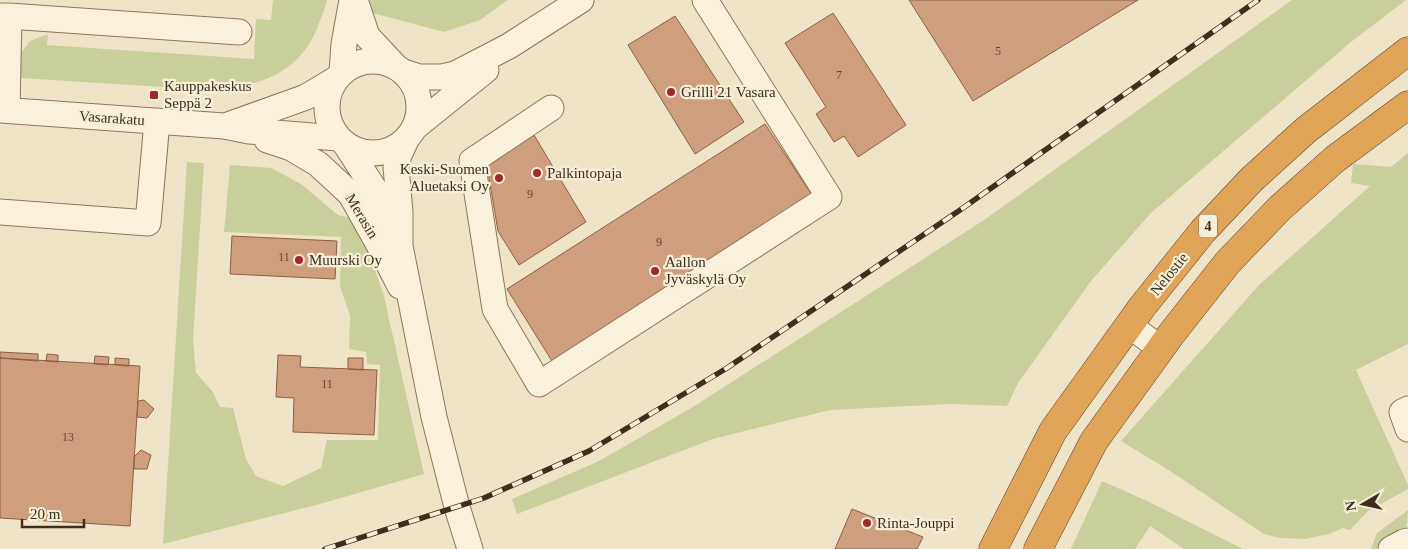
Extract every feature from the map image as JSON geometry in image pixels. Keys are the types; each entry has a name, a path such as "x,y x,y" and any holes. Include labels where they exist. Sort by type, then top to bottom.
{"highway":[{"name":"Nelostie","path":"993,549 1053,431 1128,325 1203,231 1252,179 1306,130 1405,51"},
{"path":"1038,549 1094,441 1228,262 1279,209 1335,159 1380,127 1408,104"},
{"path":"1380,127 1408,114"}],"street":[{"path":"353,0 367,36 415,88 418,98 418,118 411,133"},
{"path":"339,76 353,0"},
{"path":"510,46 481,75 455,94 389,151 378,153 361,152 342,141 328,120 326,109 330,88 339,76 352,66 373,60 419,78 442,77 454,74 510,46 581,0"},
{"path":"551,108 472,161 495,309 539,384 829,197 705,0"},
{"path":"3,110 5,16 239,32"},
{"name":"Vasarakatu","path":"224,126 306,97 339,76"},
{"name":"Vasarakatu","path":"3,110 224,126 249,131 342,141"},
{"path":"0,212 148,223 156,121"},
{"name":"Merasin","path":"224,126 291,148 318,164 344,188 351,195 379,245 414,314"},
{"name":"Merasin","path":"411,133 399,155 396,167 400,212 400,246 438,435 470,549"},
{"name":"Merasin","path":"342,141 372,187 400,246"},
{"path":"1128,325 1161,349"},
{"path":"1408,409 1402,412 1408,429"},
{"path":"1391,549 1408,541"}],"green space":[{"path":"273,0 327,0 310,43 300,56 275,75 244,86 209,90 21,78 21,53 30,41 48,34 47,45 254,59 256,19 271,20"},
{"path":"370,0 508,0 480,20 444,32 369,12"},
{"path":"1292,0 1406,0 1351,42 1151,213 1091,281 1018,383 1007,406 951,404 830,410 713,439 517,514 512,499 599,461 693,407 984,220"},
{"path":"1408,153 1408,344 1356,370 1408,485 1408,489 1368,511 1350,530 1343,528 1329,534 1305,539 1280,538 1264,534 1170,471 1121,441 1259,285 1370,186 1351,183 1353,164 1391,167"},
{"path":"187,162 204,163 193,340 196,373 213,392 220,407 233,408 246,459 256,476 283,486 321,468 327,440 378,440 380,365 367,364 366,352 349,349 350,316 340,286 341,237 224,232 230,165 271,168 301,184 338,215 356,219 383,292 424,474 320,504 163,544"},
{"path":"1102,481 1145,500 1243,549 1184,549 1150,526 1135,549 1071,549"},
{"path":"1408,510 1407,526 1387,545 1371,549 1377,533"}],"building":[{"path":"909,0 1138,0 973,101"},
{"path":"833,13 906,125 858,157 844,136 834,142 816,114 826,107 785,43"},
{"path":"675,16 744,122 695,154 628,45"},
{"path":"765,124 812,195 552,361 507,289"},
{"path":"534,135 586,222 519,265 498,231 487,166"},
{"path":"232,236 337,241 335,279 230,274"},
{"path":"0,352 38,354 38,361 0,358"},
{"path":"47,354 58,355 58,362 46,361"},
{"path":"278,355 301,356 300,367 377,370 374,435 293,432 294,398 276,397"},
{"path":"95,356 109,357 108,365 94,364"},
{"path":"0,358 140,366 130,526 0,518"},
{"path":"115,358 129,359 129,366 115,365"},
{"path":"348,358 363,358 363,370 348,369"},
{"path":"144,400 154,409 147,418 137,417 138,401"},
{"path":"141,450 151,455 147,469 134,469 134,457"},
{"name":"Rinta-Jouppi","path":"852,509 923,537 917,549 835,549"}],"railway":[{"path":"325,549 484,498 589,451 727,368 963,208 1258,0"}],"place":[{"name":"Grilli 21 Vasara","path":"671,92"},
{"name":"Kauppakeskus Seppä 2","path":"154,95"},
{"name":"Palkintopaja","path":"537,173"},
{"name":"Keski-Suomen Aluetaksi Oy","path":"499,178"},
{"name":"Muurski Oy","path":"299,260"},
{"name":"Aallon Jyväskylä Oy","path":"655,271"},
{"name":"Rinta-Jouppi","path":"867,523"}]}
